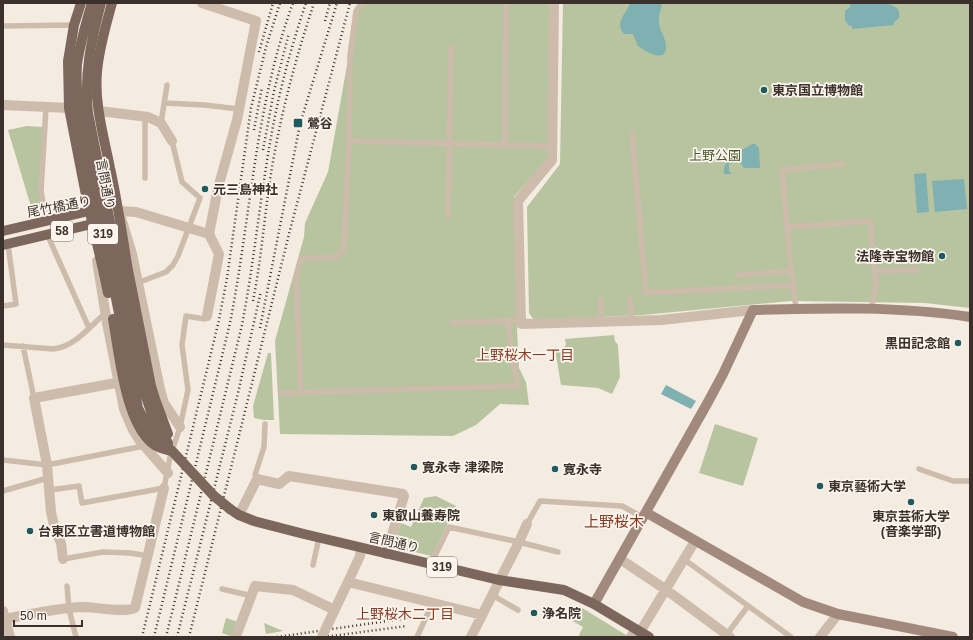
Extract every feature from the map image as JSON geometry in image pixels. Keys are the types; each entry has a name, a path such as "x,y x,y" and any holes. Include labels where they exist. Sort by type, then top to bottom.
{"main road":[{"path":"81,3 74,25 68,61 69,108 89,211 104,274 126,389 135,419 147,439 152,444 159,448 173,452"},
{"name":"言問通り","path":"92,3 82,38 78,63 76,81 79,114 138,408 145,422 155,436 173,452 214,496 239,515 254,522 499,580 564,590 594,604 639,634"},
{"name":"言問通り","path":"101,3 88,61 86,94 88,113 144,391 153,417 173,452"},
{"path":"112,3 100,52 97,72 96,88 99,111 151,386 173,452"},
{"name":"尾竹橋通り","path":"3,231 89,211 119,211"},
{"name":"尾竹橋通り","path":"5,244 92,224 119,211"}],"street":[{"path":"202,3 219,6 256,21 239,109 218,188 209,234 219,254 207,316"},
{"path":"554,3 552,160 518,201 520,324 661,320 753,310 796,308 939,312 970,317"},
{"path":"3,105 69,108"},
{"path":"99,111 145,117 160,123 172,141"},
{"path":"180,427 164,403 137,283 132,254 119,211 136,212 209,234"},
{"path":"92,224 106,315 124,410 127,419 144,446 168,473"},
{"path":"594,604 708,402 753,310"},
{"path":"63,559 61,543 55,530 51,512 47,465 34,398 157,375"},
{"path":"239,515 257,479 279,484 289,476 403,494 404,496 386,554"},
{"path":"10,637 4,615 82,607 100,609 135,608 164,488"},
{"path":"645,515 695,541 803,602 838,614 953,637"},
{"path":"471,637 527,524"},
{"path":"639,634 665,588 685,560 695,541"},
{"path":"322,637 360,556 361,548"},
{"path":"620,560 665,588 728,636"},
{"path":"348,582 482,615"},
{"path":"236,636 256,586 293,590 335,610"},
{"path":"820,637 838,614"}],"lane":[{"path":"301,392 296,277 301,259 335,257 344,250 349,140 350,56 356,11 362,3"},
{"path":"505,144 506,3"},
{"path":"3,26 74,25"},
{"path":"448,216 448,142 451,47"},
{"path":"160,123 165,104 167,85"},
{"path":"165,104 204,105 239,109"},
{"path":"46,108 41,191 46,220"},
{"path":"145,117 145,178"},
{"path":"632,133 646,293 793,285"},
{"path":"349,140 552,146"},
{"path":"137,283 166,272 173,265 178,256 200,198 182,182 172,141"},
{"path":"796,308 791,271 782,170 842,164"},
{"path":"787,227 870,221 876,286 871,310"},
{"path":"47,234 89,328"},
{"path":"3,306 16,304 5,244"},
{"path":"874,271 917,270"},
{"path":"738,275 791,271"},
{"path":"630,298 631,321"},
{"path":"600,322 601,300"},
{"path":"3,345 53,349 68,346 101,317 106,315"},
{"path":"50,490 79,486 82,503 164,488 170,457 180,427 188,390 182,345 186,316 205,319 207,316"},
{"path":"452,323 520,320"},
{"path":"281,393 518,386 512,357 508,321"},
{"path":"23,346 34,398"},
{"path":"257,479 255,475 264,448 265,424"},
{"path":"3,460 47,465 144,446"},
{"path":"919,469 953,481 970,481"},
{"path":"3,491 48,478"},
{"path":"527,524 540,501 622,506 645,515"},
{"path":"431,564 449,528 519,542 558,552"},
{"path":"313,566 320,538"},
{"path":"63,559 103,552 130,553 148,556"},
{"path":"685,560 791,637"},
{"path":"67,586 69,609 76,637"},
{"path":"222,589 252,596"},
{"path":"492,595 518,610"},
{"path":"417,637 433,602"},
{"path":"728,636 748,606"}],"green space":[{"path":"360,3 550,3 548,159 514,197 519,368 526,382 529,405 500,404 476,425 453,436 280,434 275,341 304,237 305,223 328,172 357,9"},
{"name":"上野公園","path":"563,3 970,3 970,308 925,303 791,301 642,315 534,320 529,313 527,207 560,164"},
{"path":"27,126 43,127 43,207 32,210 8,130"},
{"path":"614,335 615,341 618,345 620,377 612,394 598,388 561,385 555,349 563,348 566,345 565,339"},
{"path":"268,353 271,353 274,420 254,418 253,406"},
{"path":"715,424 758,438 743,486 699,473"},
{"path":"436,496 456,506 432,556 406,550 409,538 397,535 401,523 411,527 424,498"},
{"path":"579,606 626,635 625,637 578,637 583,627 571,620"},
{"path":"226,618 238,622 233,637 222,633"},
{"path":"264,623 283,631 266,634"}],"water":[{"path":"629,3 660,3 662,5 659,14 659,22 666,43 666,50 664,54 654,55 647,52 638,46 633,34 624,34 621,30 620,23 629,6"},
{"path":"880,3 892,5 897,8 899,18 894,22 894,25 852,29 852,26 849,26 845,20 845,11 850,7 850,4"},
{"path":"752,144 755,144 759,148 760,168 744,168 739,161 729,164 729,172 731,172 731,174 724,174 724,168 729,159"},
{"path":"926,173 929,212 917,213 914,174"},
{"path":"964,179 967,209 935,212 932,181"},
{"path":"666,385 696,401 691,409 661,394"}],"railway":[{"path":"259,52 273,3"},
{"path":"142,637 219,320 227,278 251,108 266,47 280,3"},
{"path":"154,637 230,323 262,121 280,42 293,3"},
{"path":"166,637 242,325 274,121 288,61 306,3"},
{"path":"253,301 270,180 278,135 294,68 314,3"},
{"path":"325,21 330,3"},
{"path":"260,328 300,124 337,3"},
{"path":"189,637 289,234 350,3"},
{"path":"263,150 274,91 289,33"},
{"path":"254,130 262,87"},
{"path":"177,637 238,393 261,291"},
{"path":"277,637 408,618"},
{"path":"324,637 407,626"}],"place":[{"name":"東京国立博物館","path":"764,90"},
{"name":"鶯谷","path":"298,123"},
{"name":"元三島神社","path":"205,189"},
{"name":"法隆寺宝物館","path":"942,256"},
{"name":"黒田記念館","path":"958,343"},
{"name":"寛永寺 津梁院","path":"414,467"},
{"name":"寛永寺","path":"555,469"},
{"name":"東京藝術大学","path":"820,486"},
{"name":"東京芸術大学 (音楽学部)","path":"911,502"},
{"name":"東叡山養寿院","path":"374,515"},
{"name":"台東区立書道博物館","path":"30,531"},
{"name":"浄名院","path":"534,613"}],"district":[{"name":"上野桜木一丁目","path":"525,355"},
{"name":"上野桜木","path":"614,522"},
{"name":"上野桜木二丁目","path":"405,614"}]}
